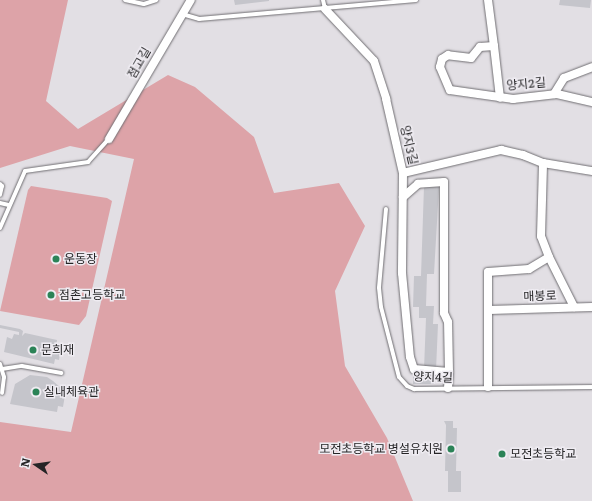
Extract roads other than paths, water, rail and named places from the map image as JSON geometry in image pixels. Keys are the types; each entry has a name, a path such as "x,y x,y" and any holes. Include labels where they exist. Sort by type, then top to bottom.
{"street":[{"name":"점고길","path":"109,139 190,0"},
{"name":"양지2길","path":"488,0 500,98"},
{"name":"양지3길","path":"325,9 374,62 386,99 402,173 501,150 524,155 543,163 592,171"},
{"name":"양지2길","path":"494,46 480,47 471,58 445,56 440,67 450,90 500,98 554,94 592,102"},
{"name":"양지2길","path":"554,94 564,78 592,67"},
{"path":"543,163 541,236 549,257 574,307"},
{"path":"402,173 402,273 410,357 414,369 449,372"},
{"path":"403,197 418,184 444,182 444,313 448,322 448,388"},
{"path":"488,387 489,270 529,269 549,257"},
{"name":"매봉로","path":"489,310 592,307"}],"lane":[{"path":"125,0 144,4 156,0"},
{"name":"양지3길","path":"322,0 325,9"},
{"path":"182,14 199,19 416,0"},
{"path":"0,228 25,171 30,168 88,162 109,139"},
{"path":"0,184 2,186 0,195"},
{"path":"0,203 9,205"},
{"name":"양지4길","path":"386,209 379,288 381,307 399,377 407,386 414,389 592,387"},
{"path":"2,393 1,367 22,366 61,373"}],"place":[{"name":"운동장","path":"56,259"},
{"name":"점촌고등학교","path":"51,295"},
{"name":"문희재","path":"33,350"},
{"name":"실내체육관","path":"36,392"},
{"name":"모전초등학교 병설유치원","path":"451,449"},
{"name":"모전초등학교","path":"502,454"}]}
